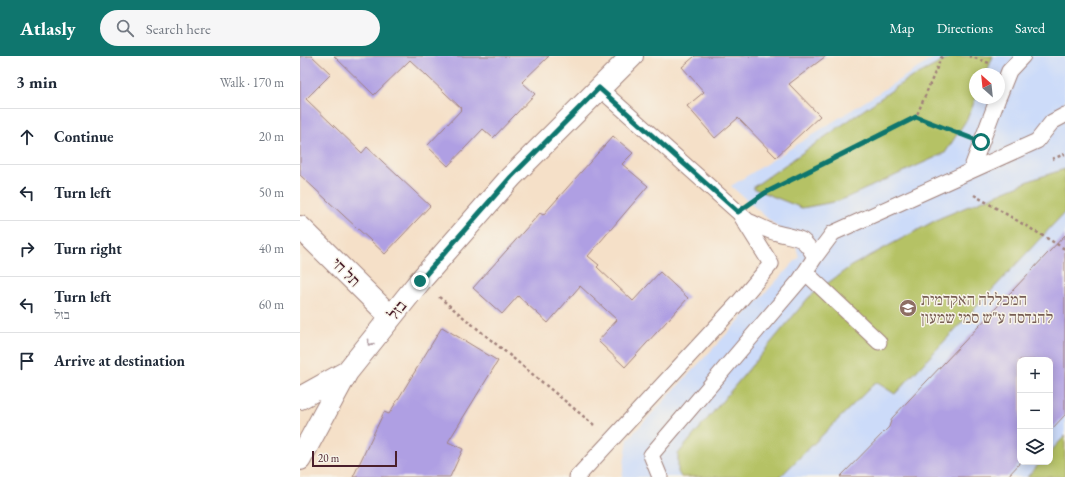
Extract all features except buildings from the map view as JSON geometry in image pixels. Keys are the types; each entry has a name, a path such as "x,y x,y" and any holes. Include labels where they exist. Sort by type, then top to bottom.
{"street":[{"name":"בזל","path":"300,460 347,372 420,281 511,177 632,56"},
{"name":"תל חי","path":"300,227 391,317"},
{"path":"300,398 347,372"}],"lane":[{"path":"1005,80 1009,71 1023,56"},
{"path":"599,88 748,221 776,233 796,237 807,244 815,257"},
{"path":"971,170 995,104"},
{"path":"660,477 651,456 795,286 833,233 1038,141 1052,122 1065,115"},
{"path":"577,477 738,303 772,264 738,212"},
{"path":"805,272 879,342"}],"path":[{"path":"738,212 765,193 916,117 942,56"},
{"path":"916,117 981,142"},
{"path":"949,180 1065,249"},
{"path":"420,281 612,439"}],"shaded area":[{"name":"המכללה האקדמית להנדסה ע\"ש סמי שמעון","path":"937,56 1065,56 1065,477 622,477 628,439 799,257 795,243 731,186"}],"green space":[{"path":"953,56 993,56 988,68 969,68 969,104 973,104 967,119 945,153 839,201 802,208 752,188 905,81"},
{"path":"1065,169 1065,212 895,394 876,382 780,477 681,477 678,472 678,454 809,297 851,266 940,218 1034,179"},
{"path":"1065,436 1065,477 1027,477 1038,465 1053,465 1053,449"}],"place":[{"name":"המכללה האקדמית להנדסה ע\"ש סמי שמעון","path":"908,308"}],"route":[{"path":"420,281 511,177 599,88 738,212 765,193 916,117 981,142"}]}
